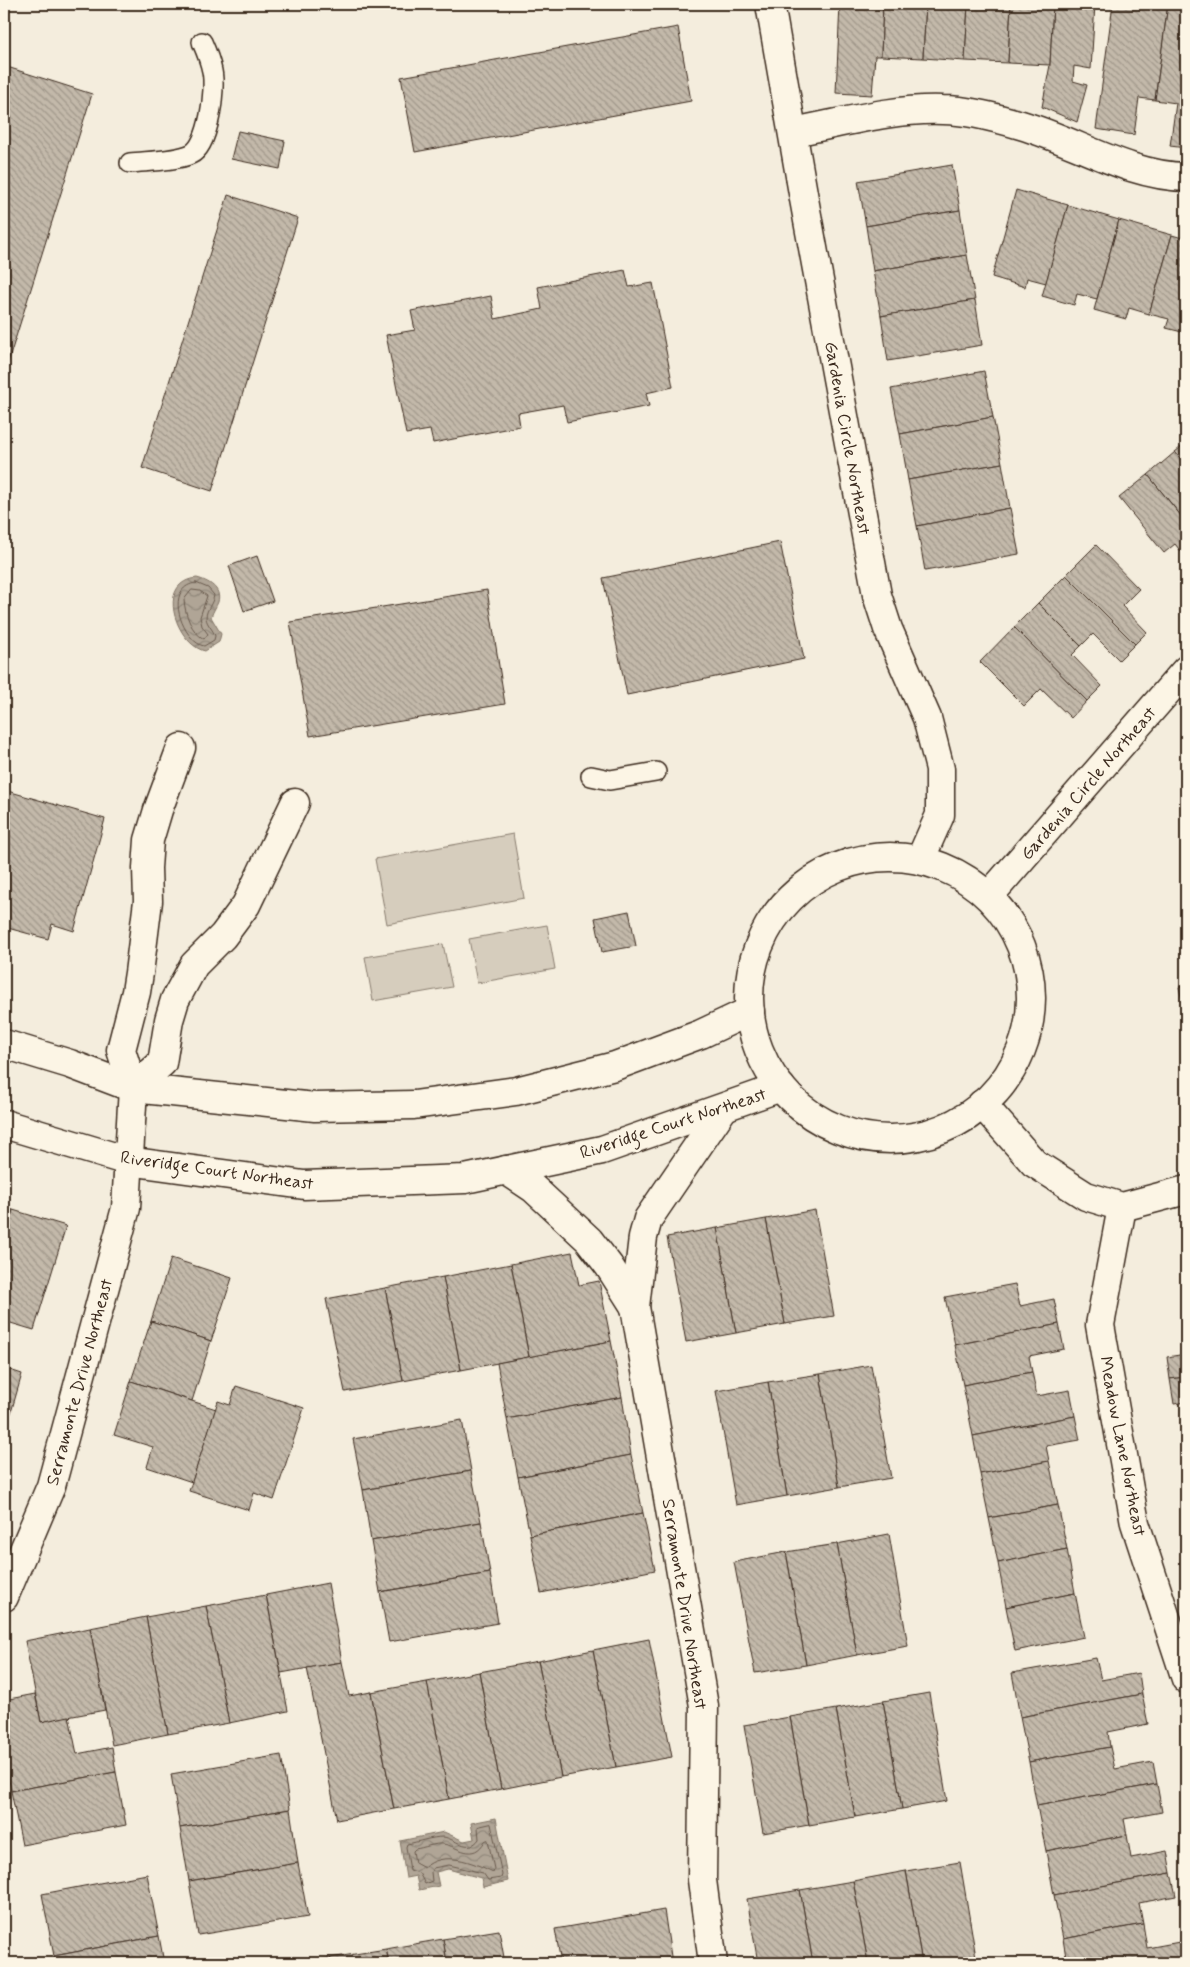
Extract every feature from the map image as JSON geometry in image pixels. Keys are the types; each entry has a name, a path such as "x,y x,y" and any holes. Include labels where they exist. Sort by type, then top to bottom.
{"street":[{"name":"Gardenia Circle Northeast","path":"770,4 877,595 888,629 927,718 940,768 940,815 920,860"},
{"path":"793,132 872,117 944,110 1022,125 1138,168 1171,176 1186,177"},
{"name":"Gardenia Circle Northeast","path":"989,896 1186,670"},
{"path":"134,1088 121,1050 139,973 148,902 147,868 149,840 181,748"},
{"path":"134,1088 162,1063 174,1000 194,966 223,936 255,890 295,803"},
{"name":"Riveridge Court Northeast","path":"908,856 952,870 989,896 1015,930 1029,972 1031,1015 1019,1057 996,1093 962,1120 923,1136 882,1140 841,1131 804,1111 775,1081 756,1044 748,996 757,949 780,907 816,876 861,858 908,856"},
{"path":"4,1044 70,1064 134,1088 315,1107 414,1105 516,1091 615,1066 701,1034 750,1011"},
{"name":"Riveridge Court Northeast","path":"4,1124 128,1161 304,1185 465,1179 602,1150 781,1087"},
{"name":"Serramonte Drive Northeast","path":"4,1597 51,1486 126,1208 134,1088"},
{"path":"982,1104 1034,1163 1086,1196 1122,1208 1186,1190"},
{"name":"Serramonte Drive Northeast","path":"713,1963 702,1880 704,1706 635,1307 643,1237 648,1219 723,1109"},
{"name":"Serramonte Drive Northeast","path":"506,1170 533,1188 589,1240 609,1266 635,1307"},
{"name":"Meadow Lane Northeast","path":"1122,1208 1100,1325 1135,1523 1186,1679"}],"lane":[{"path":"130,163 194,154 203,140 214,96 213,72 202,42"},
{"path":"592,776 610,780 656,772"}],"shaded area":[{"path":"513,834 524,898 387,924 375,859"},
{"path":"547,925 555,969 477,983 469,939"},
{"path":"443,944 452,987 373,1001 365,957"}],"water":[{"path":"197,578 213,586 219,597 211,617 221,634 219,642 205,651 195,646 186,638 174,614 173,601 176,590 184,582"},
{"path":"496,1818 508,1881 483,1887 481,1878 448,1869 436,1872 439,1886 419,1890 416,1876 406,1878 400,1841 444,1832 464,1841 474,1839 471,1823"}],"building":[{"path":"840,4 883,4 881,56 875,56 872,95 836,93"},
{"path":"883,4 926,4 923,58 881,56"},
{"path":"926,4 968,4 965,61 923,58"},
{"path":"968,4 1011,4 1008,63 965,61"},
{"path":"1011,4 1053,4 1050,65 1008,63"},
{"path":"1053,4 1095,4 1091,69 1074,66 1073,81 1087,85 1077,122 1042,107 1050,65"},
{"path":"1113,4 1168,4 1155,100 1139,98 1134,135 1096,129"},
{"path":"1168,4 1186,4 1186,148 1170,146 1176,103 1155,100"},
{"path":"678,27 691,101 415,152 401,77"},
{"path":"4,66 92,94 4,375"},
{"path":"238,131 285,141 280,169 231,159"},
{"path":"952,165 960,210 866,226 858,181"},
{"path":"1016,190 1068,205 1046,283 1027,278 1025,287 992,277"},
{"path":"228,195 298,218 212,491 142,468"},
{"path":"1068,205 1119,220 1097,299 1077,294 1074,305 1042,296"},
{"path":"960,210 967,255 873,271 866,226"},
{"path":"1119,220 1172,235 1149,314 1129,308 1126,319 1094,310"},
{"path":"1172,235 1186,239 1186,333 1166,328 1169,319 1149,314"},
{"path":"967,255 975,300 881,316 873,271"},
{"path":"625,270 629,287 653,283 673,387 646,393 649,406 567,422 563,405 518,413 520,426 433,443 430,430 406,434 386,335 415,330 411,311 491,296 495,319 542,309 538,287"},
{"path":"975,300 982,345 888,361 881,316"},
{"path":"984,371 993,417 900,434 891,389"},
{"path":"993,417 1002,463 908,480 900,434"},
{"path":"1186,443 1186,466 1175,452"},
{"path":"1175,452 1186,466 1186,522 1148,475"},
{"path":"1002,463 1010,508 917,526 908,480"},
{"path":"1148,475 1186,522 1186,558 1175,544 1164,553 1119,498"},
{"path":"1010,508 1019,554 925,571 917,526"},
{"path":"780,542 804,659 627,695 603,578"},
{"path":"1096,545 1139,589 1122,606 1147,632 1135,644 1066,575"},
{"path":"257,556 273,601 244,611 229,566"},
{"path":"1066,575 1135,644 1119,660 1093,634 1081,646 1038,603"},
{"path":"487,590 505,704 310,736 290,622"},
{"path":"1038,603 1081,646 1072,655 1102,686 1087,701 1014,627"},
{"path":"1014,627 1087,701 1071,718 1041,689 1024,706 980,662"},
{"path":"4,790 105,819 74,931 52,924 48,939 4,927"},
{"path":"629,911 636,946 602,952 595,918"},
{"path":"1186,985 1186,1020 1179,987"},
{"path":"4,1207 13,1210 4,1241"},
{"path":"13,1210 66,1226 34,1330 4,1321 4,1241"},
{"path":"815,1210 834,1316 785,1324 766,1219"},
{"path":"766,1219 785,1324 736,1333 717,1228"},
{"path":"717,1228 736,1333 686,1342 667,1237"},
{"path":"572,1252 579,1285 599,1281 611,1341 529,1357 511,1264"},
{"path":"171,1258 232,1278 211,1341 151,1321"},
{"path":"511,1264 529,1357 461,1370 443,1277"},
{"path":"443,1277 461,1370 403,1381 385,1288"},
{"path":"1015,1284 1020,1306 1054,1299 1059,1324 955,1345 945,1297"},
{"path":"385,1288 403,1381 345,1392 326,1299"},
{"path":"151,1321 211,1341 192,1401 131,1381"},
{"path":"1059,1324 1064,1349 1029,1356 1032,1372 963,1385 955,1345"},
{"path":"611,1341 622,1397 507,1419 497,1363"},
{"path":"1186,1354 1186,1377 1170,1379 1167,1357"},
{"path":"871,1365 891,1478 839,1487 820,1374"},
{"path":"4,1368 22,1374 4,1437"},
{"path":"1032,1372 1037,1396 1070,1390 1075,1416 973,1436 963,1385"},
{"path":"820,1374 839,1487 787,1496 768,1382"},
{"path":"1186,1377 1186,1402 1174,1404 1170,1379"},
{"path":"131,1381 216,1409 192,1482 147,1467 153,1447 114,1435"},
{"path":"768,1382 787,1496 736,1505 716,1391"},
{"path":"236,1386 304,1408 274,1500 254,1493 249,1510 189,1491 218,1401 230,1405"},
{"path":"622,1397 631,1455 518,1477 507,1419"},
{"path":"1075,1416 1080,1440 1046,1446 1049,1461 980,1474 973,1436"},
{"path":"462,1420 471,1471 363,1490 353,1439"},
{"path":"631,1455 643,1513 530,1535 518,1477"},
{"path":"1049,1461 1058,1505 989,1518 980,1474"},
{"path":"471,1471 481,1522 371,1541 363,1490"},
{"path":"1058,1505 1067,1549 998,1563 989,1518"},
{"path":"643,1513 655,1570 541,1593 530,1535"},
{"path":"481,1522 490,1573 380,1592 371,1541"},
{"path":"889,1534 908,1646 857,1655 837,1544"},
{"path":"837,1544 857,1655 806,1665 786,1552"},
{"path":"1067,1549 1075,1593 1006,1607 998,1563"},
{"path":"786,1552 806,1665 755,1673 734,1562"},
{"path":"490,1573 498,1623 389,1642 380,1592"},
{"path":"328,1583 342,1662 281,1673 266,1595"},
{"path":"1075,1593 1084,1637 1015,1651 1006,1607"},
{"path":"266,1595 288,1711 229,1723 206,1606"},
{"path":"206,1606 229,1723 168,1734 146,1617"},
{"path":"146,1617 168,1734 112,1745 90,1628"},
{"path":"90,1628 105,1710 41,1722 25,1641"},
{"path":"649,1639 672,1757 616,1767 593,1650"},
{"path":"593,1650 616,1767 561,1777 538,1661"},
{"path":"1096,1658 1101,1680 1139,1673 1142,1694 1020,1717 1012,1673"},
{"path":"538,1661 561,1777 501,1789 479,1672"},
{"path":"342,1662 349,1696 371,1692 394,1809 337,1820 307,1668"},
{"path":"479,1672 501,1789 449,1799 427,1682"},
{"path":"427,1682 449,1799 394,1809 371,1692"},
{"path":"929,1693 947,1801 902,1809 883,1701"},
{"path":"35,1694 41,1722 69,1716 77,1754 112,1747 116,1772 11,1791 4,1751 4,1700"},
{"path":"1142,1694 1148,1724 1108,1732 1110,1747 1029,1762 1020,1717"},
{"path":"883,1701 902,1809 855,1817 836,1709"},
{"path":"836,1709 855,1817 809,1825 790,1717"},
{"path":"790,1717 809,1825 763,1833 744,1725"},
{"path":"1110,1747 1115,1769 1153,1762 1157,1784 1037,1806 1029,1762"},
{"path":"281,1755 290,1809 180,1828 171,1774"},
{"path":"116,1772 126,1825 22,1845 11,1791"},
{"path":"1157,1784 1162,1812 1124,1819 1127,1835 1046,1851 1037,1806"},
{"path":"290,1809 298,1863 189,1881 180,1828"},
{"path":"1127,1835 1131,1858 1167,1851 1171,1873 1054,1895 1046,1851"},
{"path":"960,1862 977,1963 922,1963 906,1871"},
{"path":"298,1863 308,1917 198,1935 189,1881"},
{"path":"906,1871 922,1963 868,1963 853,1881"},
{"path":"1171,1873 1176,1896 1139,1903 1143,1924 1063,1939 1054,1895"},
{"path":"147,1874 159,1936 54,1956 42,1894"},
{"path":"853,1881 868,1963 813,1963 800,1890"},
{"path":"800,1890 813,1963 758,1963 747,1899"},
{"path":"664,1910 672,1963 561,1963 555,1929"},
{"path":"1143,1924 1147,1948 1185,1941 1186,1961 1177,1963 1067,1963 1063,1939"},
{"path":"499,1930 505,1963 447,1963 443,1939"},
{"path":"159,1936 164,1963 55,1963 54,1956"},
{"path":"443,1939 447,1963 389,1963 386,1949"},
{"path":"386,1949 389,1963 331,1963 330,1958"},
{"path":"330,1958 331,1963 301,1963"}]}
